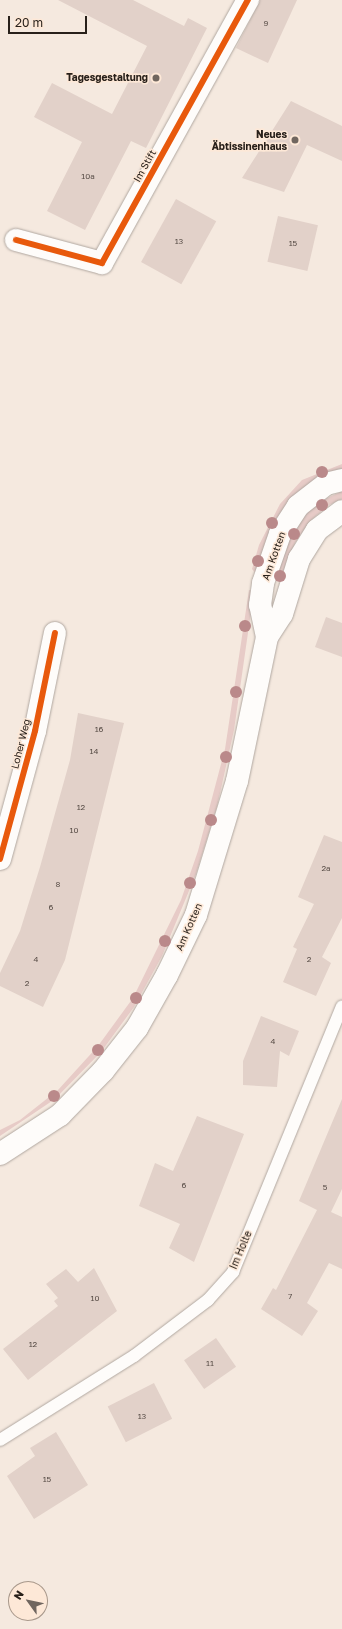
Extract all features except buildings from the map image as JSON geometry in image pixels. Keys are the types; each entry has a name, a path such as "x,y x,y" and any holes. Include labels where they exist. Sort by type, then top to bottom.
{"main road":[{"name":"Im Stift","path":"16,240 102,263 248,0"},
{"name":"Am Kotten","path":"267,637 260,605 263,583 280,534 298,506 326,484 342,480"},
{"name":"Am Kotten","path":"0,1154 60,1115 103,1071 137,1028 167,975 196,915 221,844 267,637 282,614 299,559 317,530 342,511"},
{"name":"Loher Weg","path":"0,859 35,731 55,633"}],"lane":[{"name":"Im Holte","path":"0,1440 134,1356 208,1300 233,1272 342,1006"}],"shaded area":[{"path":"342,464 342,470 334,472 258,576 252,569 259,545 280,504 302,480"},
{"path":"342,491 342,499 329,505 310,521 295,543 282,581 274,579 284,548 304,516 317,503"},
{"path":"249,590 254,591 234,730 217,807 196,874 162,956 134,1007 101,1052 55,1099 0,1136 0,1130 20,1120 58,1090 98,1046 133,998 181,900 198,851 225,749"}],"cycle path":[{"path":"16,240 102,263 248,0"},
{"path":"0,859 35,731 55,633"}],"place":[{"name":"Tagesgestaltung","path":"156,78"},
{"name":"Neues Äbtissinenhaus","path":"295,140"}]}
